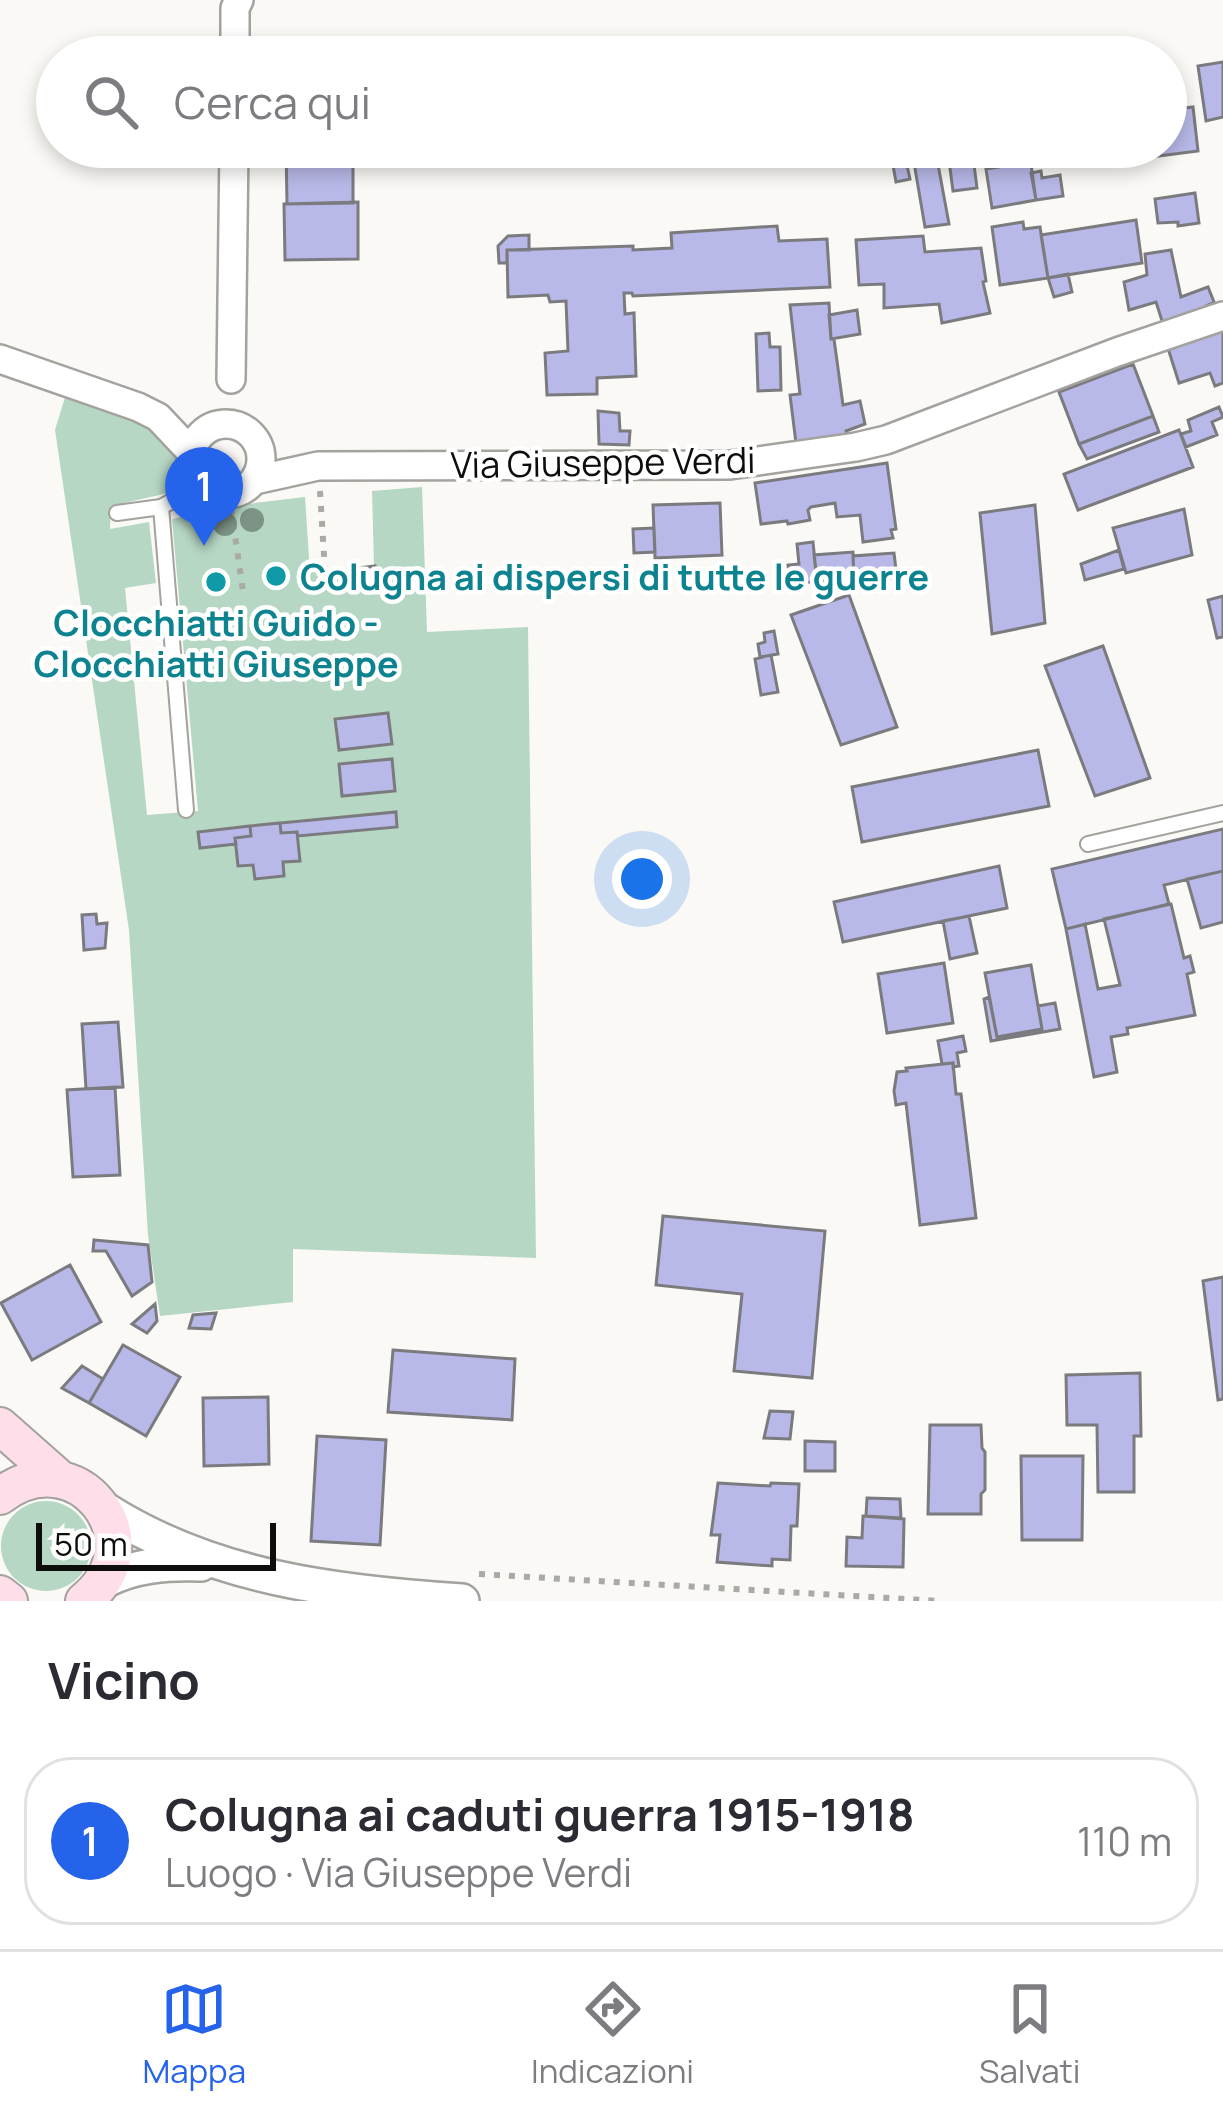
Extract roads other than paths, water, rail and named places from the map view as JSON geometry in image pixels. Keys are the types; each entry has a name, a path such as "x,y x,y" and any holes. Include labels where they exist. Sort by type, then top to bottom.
{"main road":[{"path":"0,1426 60,1479 87,1491 104,1509 114,1552 90,1596"},
{"path":"0,1496 27,1480 60,1479"},
{"path":"0,1594 9,1601"}],"street":[{"path":"235,36 239,0"},
{"path":"213,425 231,379 234,168"},
{"name":"Via Giuseppe Verdi","path":"255,480 319,474 730,465 856,447 1223,316"},
{"path":"0,359 158,417 191,452"},
{"path":"231,379 254,439 262,460 255,480 238,492 215,489 195,476 191,452 202,431 224,423 254,439"},
{"name":"Via Giuseppe Verdi","path":"254,439 319,474"},
{"path":"104,1509 134,1528 218,1564 286,1581 348,1590 469,1588"},
{"path":"90,1596 119,1573 141,1567 218,1564"}],"lane":[{"path":"117,513 161,507 215,489"},
{"path":"161,507 186,810"},
{"path":"1088,844 1223,813"}],"place":[{"name":"Colugna ai caduti guerra 1915-1918","path":"204,546"},
{"name":"Colugna ai dispersi di tutte le guerre","path":"276,576"},
{"name":"Clocchiatti Guido - Clocchiatti Giuseppe","path":"216,582"}]}
